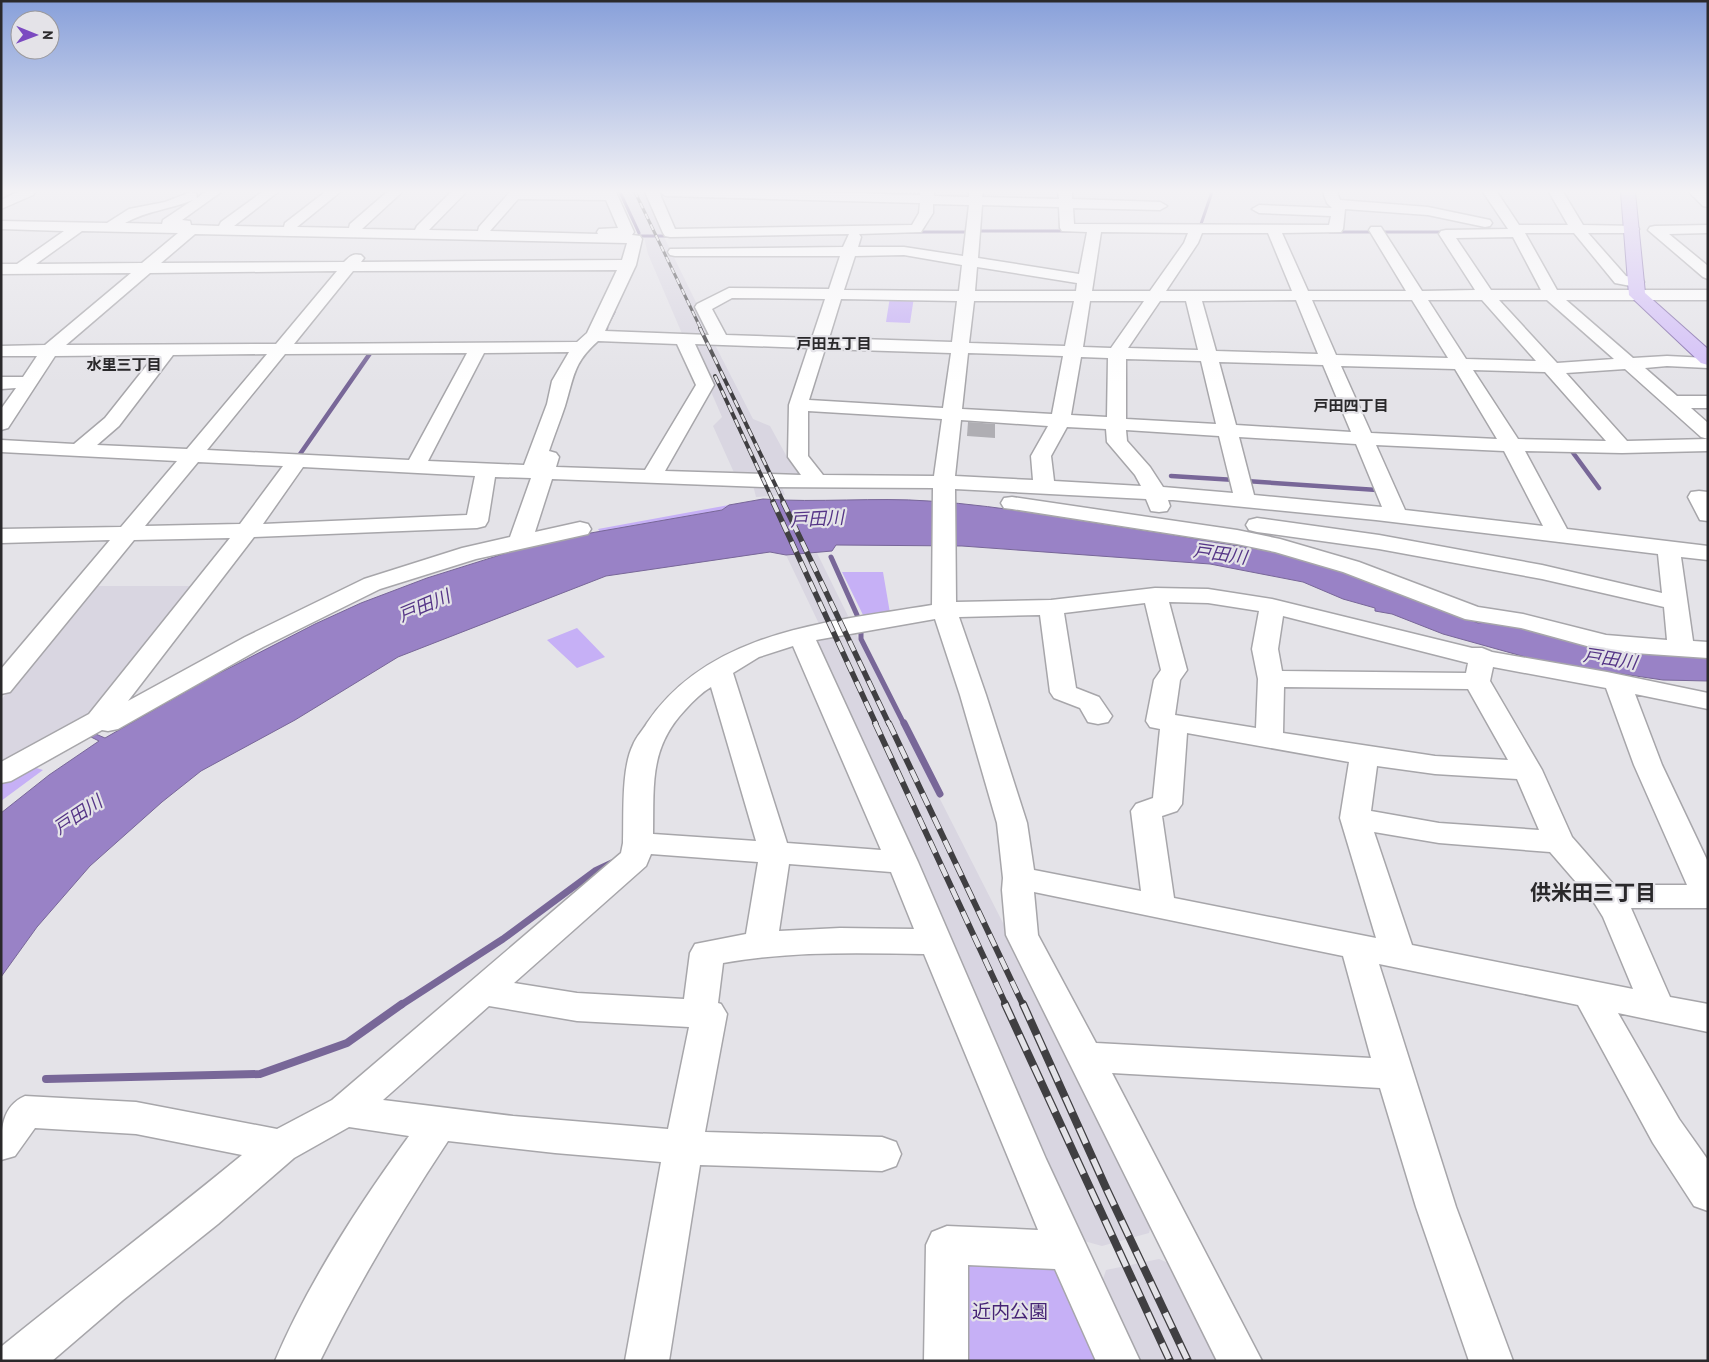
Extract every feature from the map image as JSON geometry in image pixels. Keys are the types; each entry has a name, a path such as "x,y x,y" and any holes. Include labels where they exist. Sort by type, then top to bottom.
{"main road":[{"path":"1634,256 1637,289 1708,359"}],"street":[{"path":"20,269 38,256"},
{"path":"1,424 27,382 50,350 161,256"},
{"path":"1,686 358,256"},
{"path":"538,472 583,359 594,340 632,256"},
{"path":"729,293 736,256"},
{"path":"817,481 798,457 798,405 847,256"},
{"path":"931,256 970,262 1085,288 1160,295 1551,295 1637,289 1708,295"},
{"path":"970,256 944,489 944,610 974,694 1012,823 1019,878 1018,890 1022,935 1240,1361"},
{"path":"1044,487 1041,456 1061,420 1090,256"},
{"path":"1166,502 1163,476 1132,441 1123,423 1123,353 1183,256"},
{"path":"1285,256 1364,437 1387,515 1379,542"},
{"path":"1392,256 1512,446 1552,535 1542,572"},
{"path":"1460,256 1486,295 1622,447"},
{"path":"1530,256 1551,295 1708,433"},
{"path":"1600,256 1621,280 1637,289"},
{"path":"1686,256 1708,274"},
{"path":"1,269 628,265"},
{"path":"720,339 703,307 729,293 966,296 1085,288"},
{"path":"1193,296 1245,500"},
{"path":"651,477 705,385 683,338"},
{"path":"1,351 478,348 594,340 683,338 1551,368 1667,361 1708,363"},
{"path":"520,542 561,380 570,363 594,340"},
{"path":"415,467 478,348"},
{"path":"79,450 112,422 168,350"},
{"path":"1,383 27,382"},
{"path":"1672,402 1708,402"},
{"path":"798,405 1512,446 1622,447 1708,445"},
{"path":"1,446 415,467 651,477 817,481 944,489 1044,487 1104,501 1245,500 1708,553"},
{"path":"1,774 98,720 247,531 297,461"},
{"path":"470,553 486,470"},
{"path":"1708,498 1699,497 1708,515"},
{"path":"1166,502 1542,572 1676,603"},
{"path":"1012,503 1237,537 1280,546 1351,567 1474,614 1523,621 1605,643 1708,650"},
{"path":"1,536 247,531 477,521"},
{"path":"98,720 108,723 254,642 372,584 470,553 580,529"},
{"path":"1669,549 1681,649"},
{"path":"1155,595 1174,670 1167,680 1160,721 1364,756 1485,770 1528,770"},
{"path":"18,1361 108,1286 204,1211 280,1146 346,1111 635,858 638,843 640,775 646,746 669,711 692,687 750,652 801,635 944,610 1051,607 1155,595 1208,596 1272,606 1472,656 1528,770 1560,842 1606,896 1618,914 1658,1008"},
{"path":"1269,740 1271,680 1265,649 1272,606"},
{"path":"1051,607 1063,692 1090,703 1098,716"},
{"path":"801,635 902,862 1028,1159 1118,1361"},
{"path":"1271,680 1480,669 1618,683 1708,701"},
{"path":"719,670 775,853 761,944"},
{"path":"1606,896 1707,894 1672,821 1630,723 1618,683"},
{"path":"1159,907 1146,811 1166,804 1174,723"},
{"path":"1364,756 1354,818 1398,955"},
{"path":"1354,818 1439,833 1560,842"},
{"path":"638,843 902,862"},
{"path":"1019,878 1708,1018"},
{"path":"699,1013 707,953 761,944 840,940 936,942"},
{"path":"1356,947 1394,1074 1462,1285 1491,1361"},
{"path":"481,991 577,1007 709,1014 683,1148 647,1361"},
{"path":"1589,994 1666,1131 1708,1193"},
{"path":"1085,1057 1394,1074"},
{"path":"346,1111 438,1124 589,1141 683,1148 882,1154"},
{"path":"1,1144 25,1112 136,1118 280,1146"},
{"path":"297,1361 334,1289 387,1199 438,1124"},
{"path":"946,1361 947,1244 1068,1250"}],"shaded area":[{"path":"649,256 673,256 713,337 683,336"},
{"path":"689,341 713,341 753,419 770,426 787,457 794,456 807,476 736,477 713,426 722,417"},
{"path":"753,485 781,485 785,495 756,497"},
{"path":"817,553 851,622 821,628 786,555"},
{"path":"94,586 197,586 92,717 1,769 1,700"},
{"path":"853,628 1153,1218 1149,1233 1102,1246 1084,1241 815,639"},
{"path":"1159,1259 1180,1268 1225,1361 1134,1361 1101,1285 1106,1270"}],"green space":[{"path":"890,297 914,297 910,323 886,322"},
{"path":"729,505 722,510 600,532 598,529"},
{"path":"842,572 883,572 890,613 864,617"},
{"path":"577,628 605,657 577,668 547,640"},
{"path":"30,766 43,770 1,801 1,781"},
{"name":"近内公園","path":"966,1258 1048,1265 1063,1272 1101,1361 959,1361"}],"water":[{"name":"戸田川","path":"763,499 888,500 958,503 1016,510 1162,533 1163,530 1174,531 1173,535 1281,553 1345,572 1478,623 1495,621 1496,624 1708,655 1708,681 1663,680 1547,663 1443,634 1392,614 1375,611 1375,608 1343,599 1303,582 1210,564 962,546 836,545 832,551 786,555 770,552 606,576 398,657 295,720 201,771 162,802 90,866 37,927 1,977 1,813 49,775 99,741 87,735 91,732 105,738 208,679 315,624 361,603 427,578 516,550 562,538 722,510 729,505"}],"building":[{"path":"968,422 995,424 995,438 967,436"}],"waterway":[{"path":"605,329 614,312"},
{"path":"602,335 606,328"},
{"path":"298,457 371,352"},
{"path":"1568,450 1571,450 1599,488"},
{"path":"1171,476 1235,480"},
{"path":"1246,481 1377,490"},
{"path":"831,557 857,615"},
{"path":"861,630 861,639 904,724"},
{"path":"904,723 940,794"},
{"path":"401,1005 503,939 595,871 612,863"},
{"path":"46,1079 260,1074 347,1043 402,1004"}],"railway":[{"path":"666,256 701,329"},
{"path":"700,328 784,503"},
{"path":"715,376 774,503"},
{"path":"773,502 876,724"},
{"path":"783,502 889,724"},
{"path":"875,723 1006,1005"},
{"path":"889,723 1023,1005"},
{"path":"1005,1004 1170,1361"},
{"path":"1023,1004 1107,1190 1188,1361"}],"district":[{"name":"戸田五丁目","path":"834,344"},
{"name":"水里三丁目","path":"124,365"},
{"name":"戸田四丁目","path":"1351,406"},
{"name":"供米田三丁目","path":"1593,893"}]}
